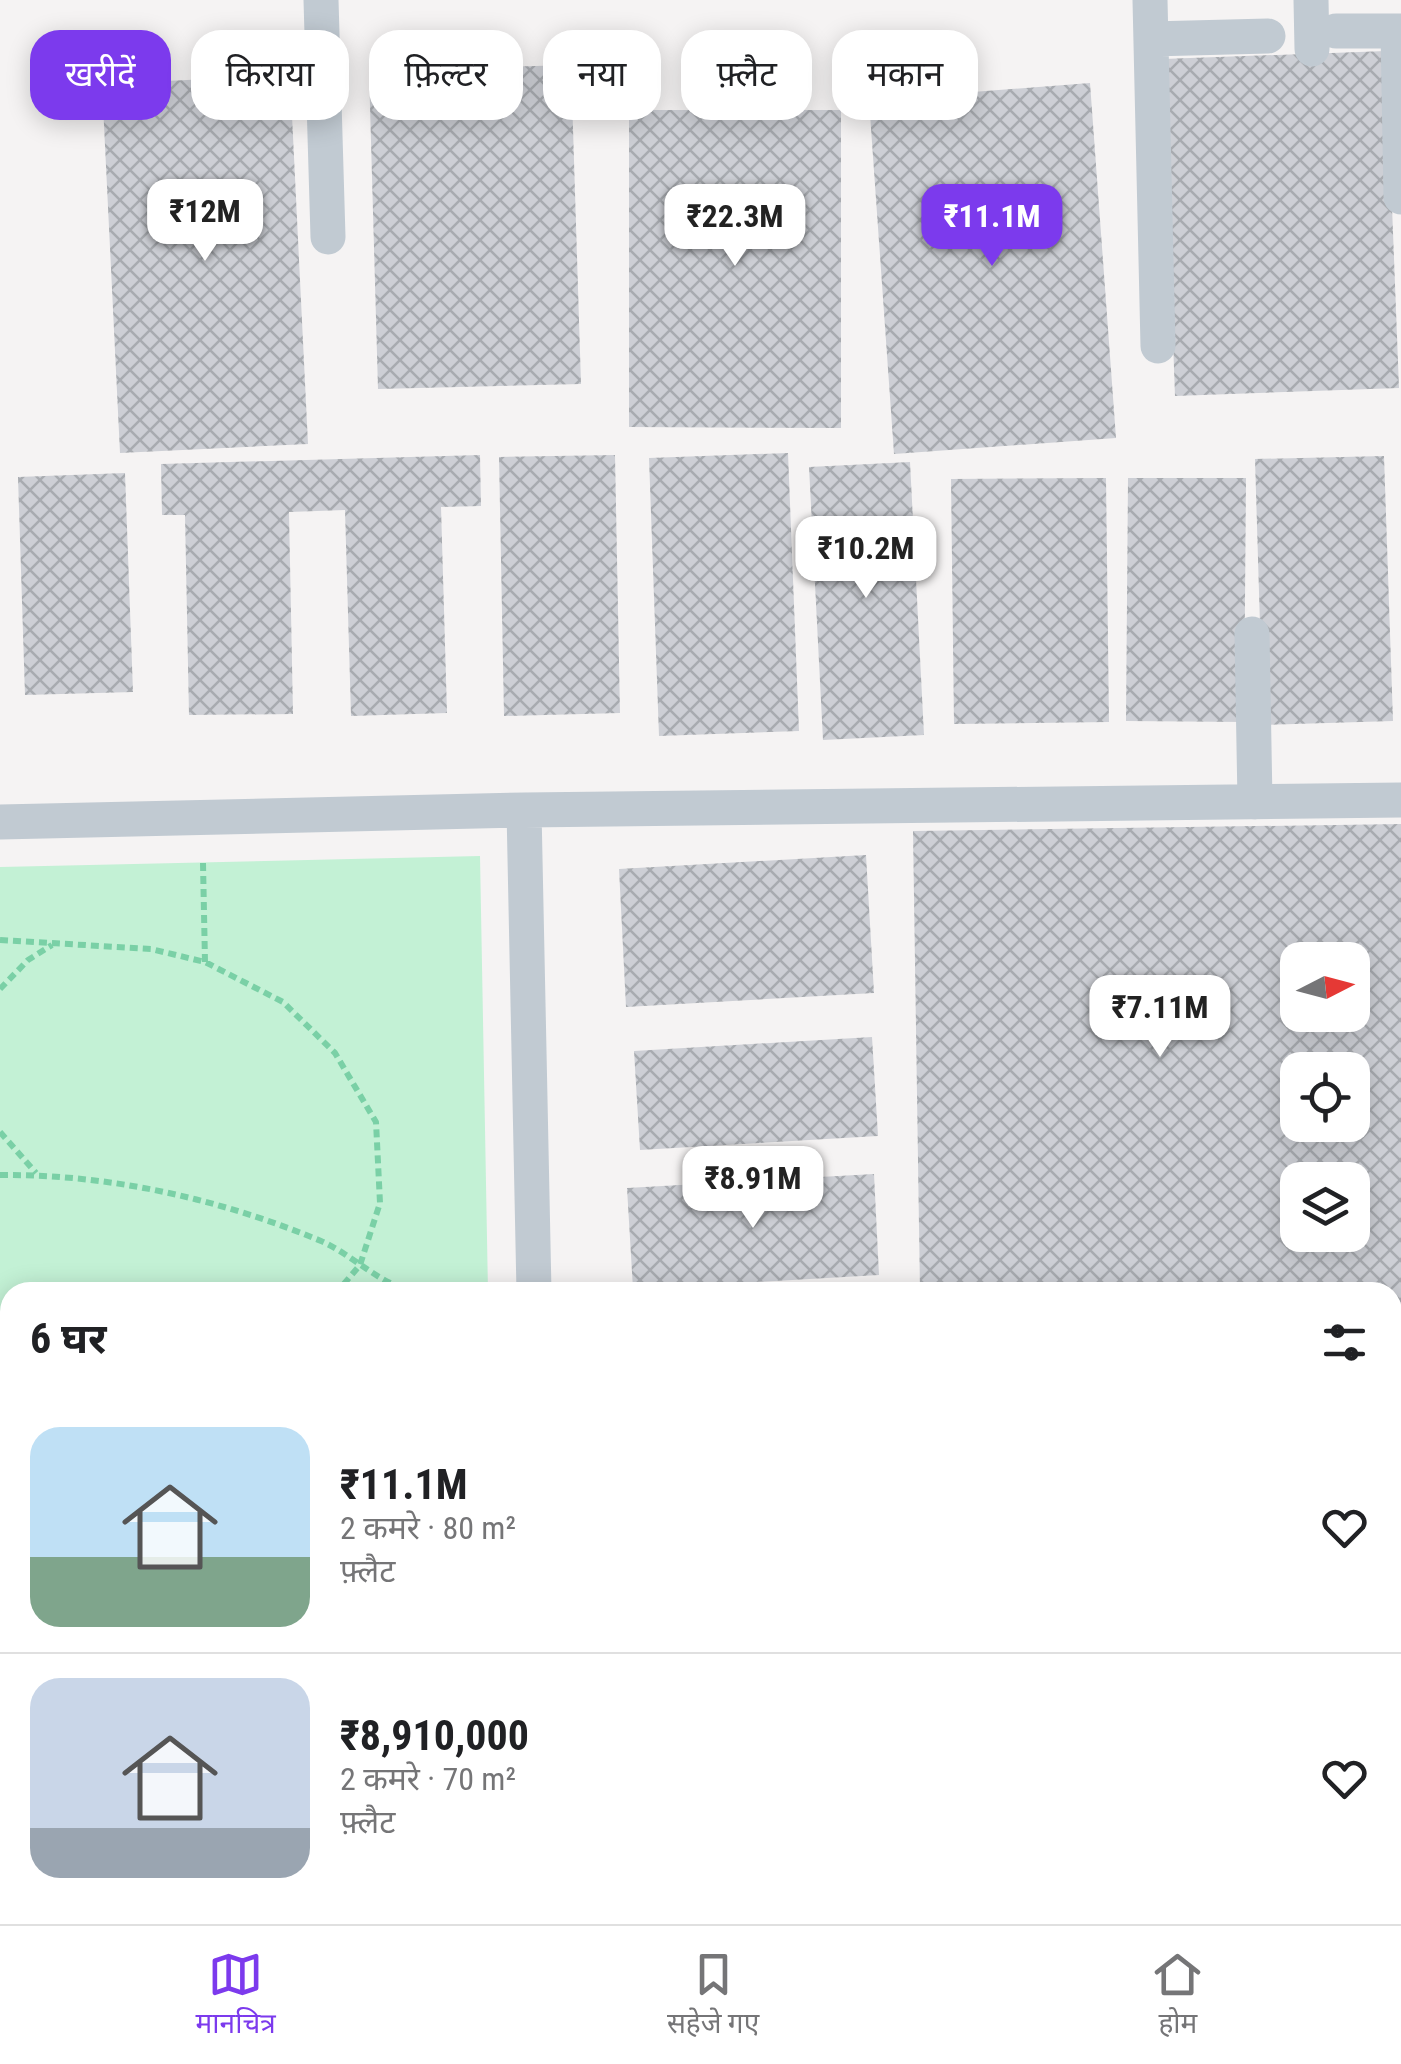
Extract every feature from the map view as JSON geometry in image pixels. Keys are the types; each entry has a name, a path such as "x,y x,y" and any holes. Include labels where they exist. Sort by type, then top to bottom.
{"street":[{"path":"321,0 328,237"},
{"path":"1150,0 1158,346"},
{"path":"1311,0 1324,40 1399,31 1401,197"},
{"path":"1151,39 1268,36"},
{"path":"1252,634 1255,802"},
{"path":"0,822 524,810 1401,800"},
{"path":"524,810 534,1282"}],"path":[{"path":"202,863 205,962"},
{"path":"0,940 151,948 205,962 282,1002 335,1053 376,1122 380,1203 360,1264 345,1282"},
{"path":"0,989 28,960 53,944"},
{"path":"0,1132 37,1174"},
{"path":"0,1174 125,1183 168,1192 287,1228 327,1244 393,1282"}],"green space":[{"path":"480,856 488,1282 0,1282 0,867"}],"building":[{"path":"1386,51 1399,388 1175,396 1163,59"},
{"path":"523,66 543,66 543,120 573,120 581,384 378,389 370,120 523,120"},
{"path":"191,80 191,120 292,120 308,444 120,453 104,120 171,120 171,81"},
{"path":"1090,83 1116,438 894,454 870,120 978,120 978,92"},
{"path":"661,110 681,110 681,120 812,120 812,110 832,110 832,120 841,120 841,428 629,427 629,120 661,120"},
{"path":"788,453 799,731 659,736 649,458"},
{"path":"480,455 481,506 441,507 447,713 351,716 345,510 289,512 293,714 189,715 185,515 162,515 161,464"},
{"path":"615,455 620,713 504,716 499,457"},
{"path":"1384,456 1393,721 1263,725 1255,459"},
{"path":"910,462 924,735 823,740 809,467"},
{"path":"125,473 133,692 25,695 18,477"},
{"path":"1106,478 1109,722 954,724 951,479"},
{"path":"1128,478 1246,478 1244,722 1126,721"},
{"path":"1401,824 1401,1282 920,1282 913,831"},
{"path":"866,855 874,993 626,1007 619,869"},
{"path":"872,1037 878,1136 640,1150 634,1051"},
{"path":"874,1174 879,1275 756,1282 633,1282 627,1188"}]}
